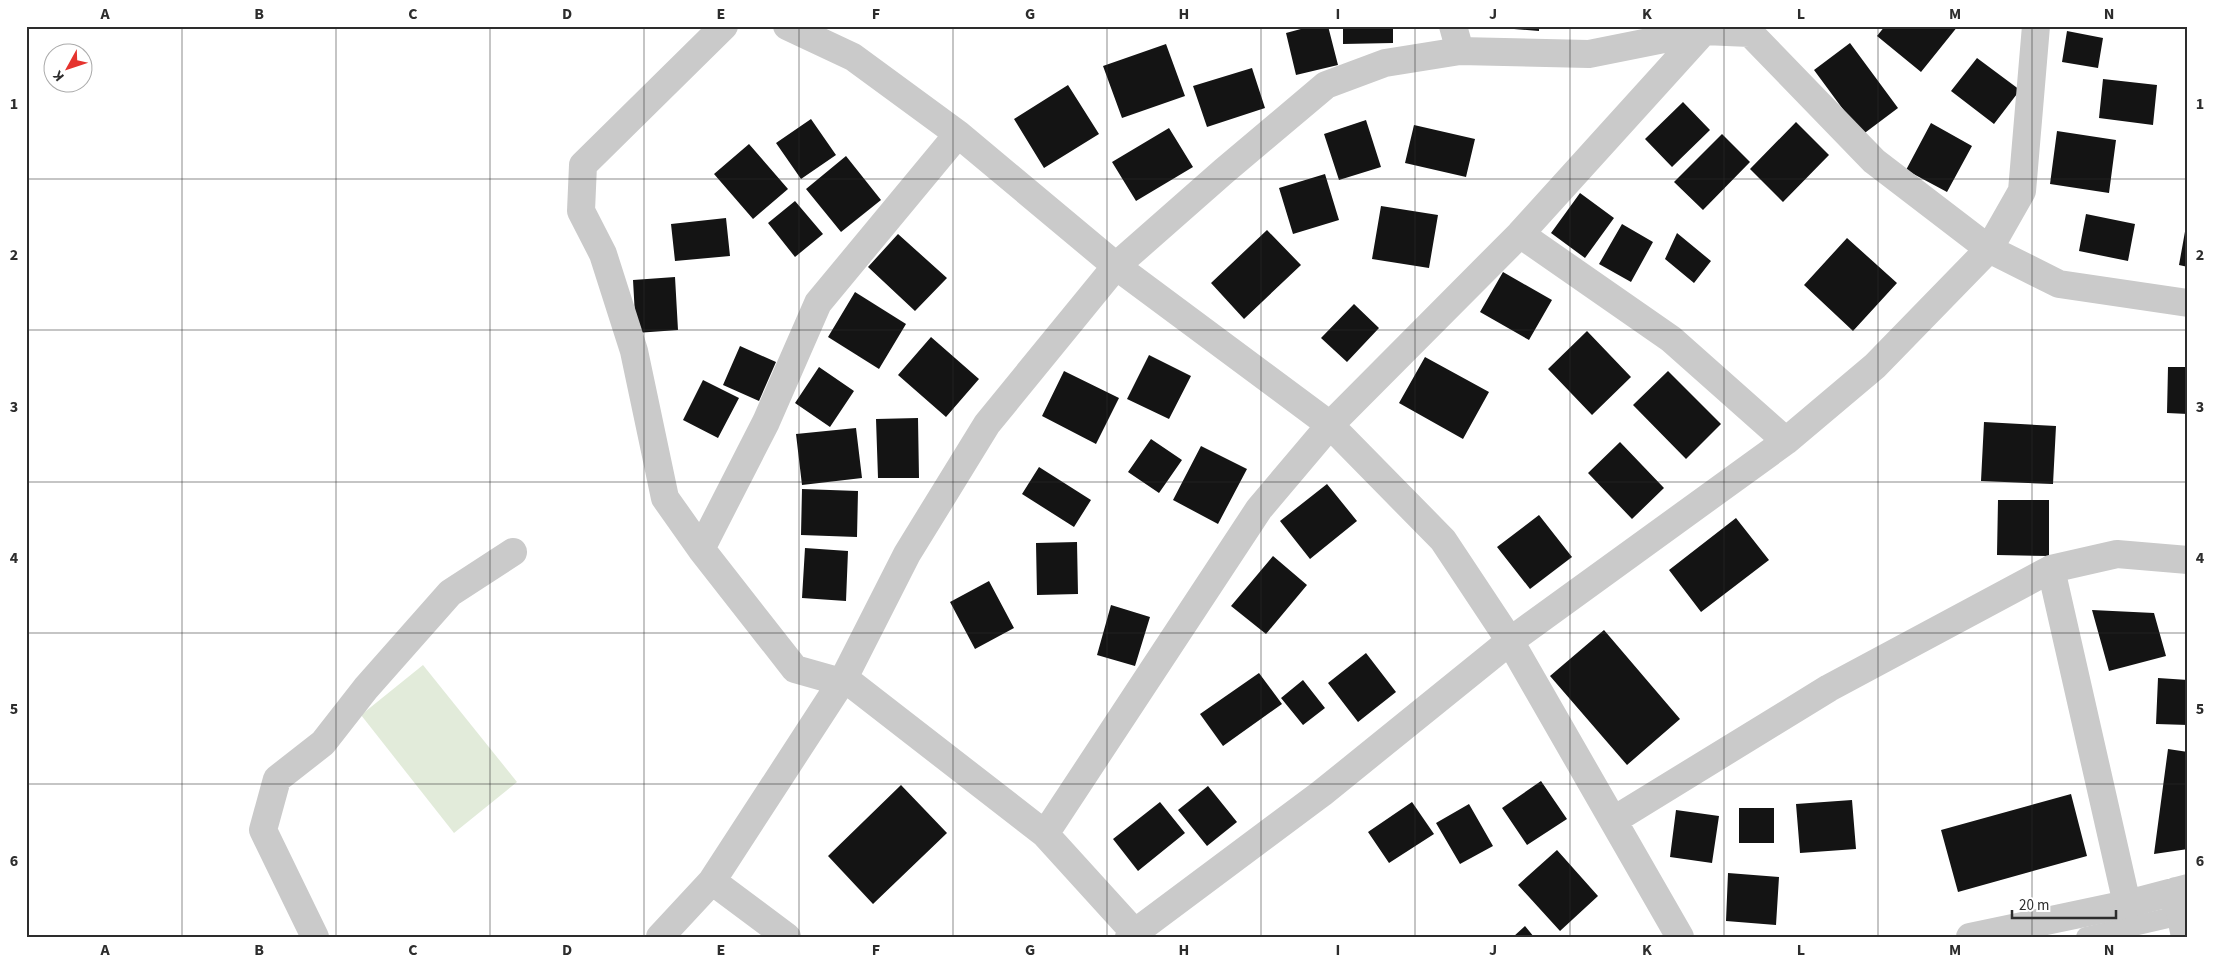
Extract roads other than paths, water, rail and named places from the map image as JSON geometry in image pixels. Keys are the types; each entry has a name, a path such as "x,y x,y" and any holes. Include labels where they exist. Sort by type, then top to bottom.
{"street":[{"path":"724,26 583,165 581,211 602,254 634,352 665,498 701,550 795,669 843,680 1045,834 1132,935 1322,793 1510,641 1786,441 1875,366 1988,249 2022,191 2036,26"},
{"path":"787,26 853,57 958,134 1116,266 1330,425 1443,540 1510,641 1680,937"},
{"path":"660,937 712,881 843,680 907,554 987,424 1116,266 1326,85 1457,39 1589,54 1704,31 1750,30 1874,162 1988,249 2058,284 2188,303"},
{"path":"1045,834 1259,509 1330,425 1520,234 1704,31"},
{"path":"701,550 766,422 818,304 958,134"},
{"path":"1520,234 1671,339 1786,441"},
{"path":"314,937 263,830 278,779 322,743 366,688 450,593 513,552"},
{"path":"1614,820 1829,688 2051,569 2117,554 2188,560"},
{"path":"2051,569 2127,904"},
{"path":"712,881 787,937"},
{"path":"1970,937 2127,904 2183,908"}],"lane":[{"path":"2086,937 2183,908"}]}
